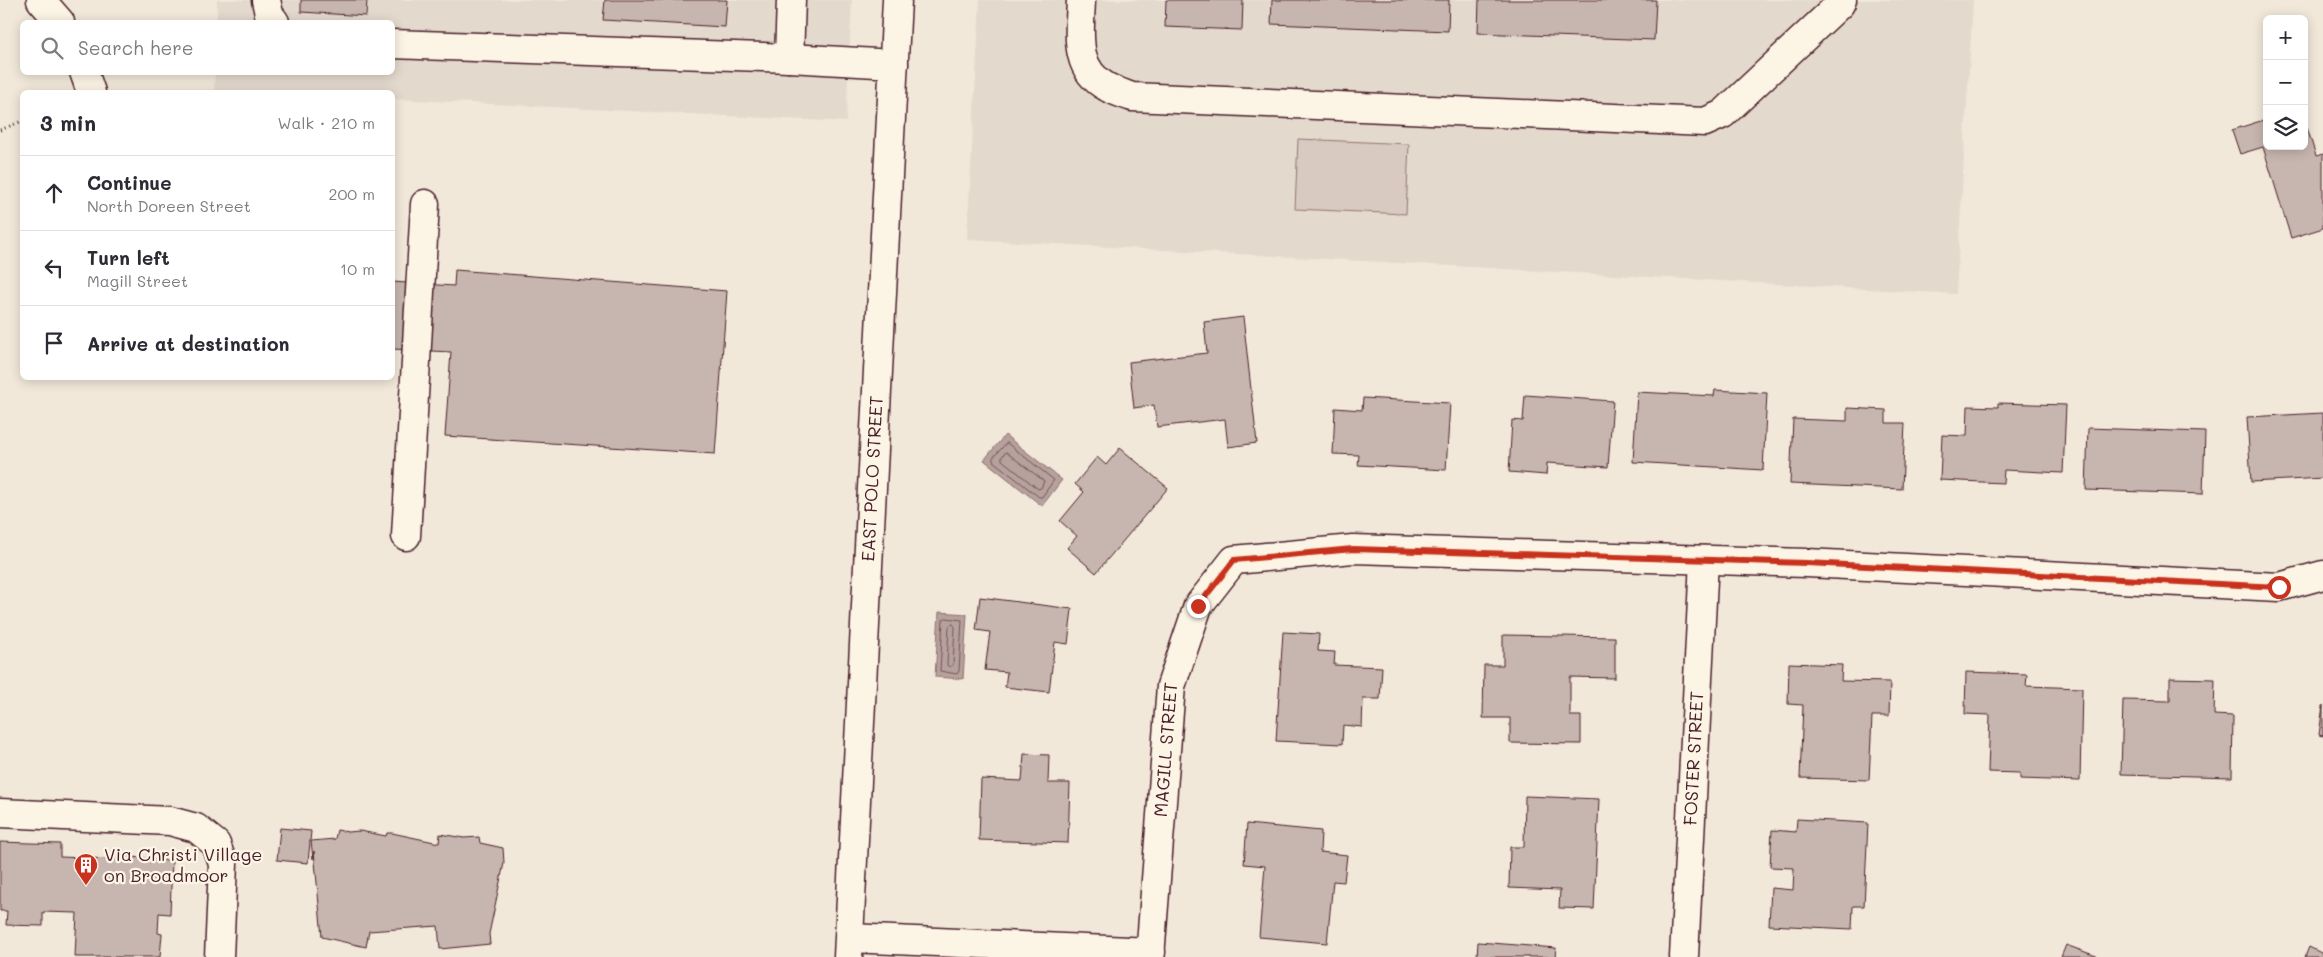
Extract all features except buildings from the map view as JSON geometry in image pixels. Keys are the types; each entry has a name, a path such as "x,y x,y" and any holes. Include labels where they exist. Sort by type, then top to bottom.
{"street":[{"path":"41,0 58,20"},
{"path":"266,0 269,14 274,20"},
{"path":"789,58 791,0"},
{"name":"EAST POLO STREET","path":"849,947 897,0"},
{"path":"1081,0 1079,49 1090,72 1106,87 1132,97 1706,122 1723,114 1840,4 1842,0"},
{"path":"395,44 789,58 894,64"},
{"path":"85,75 90,90"},
{"path":"406,536 425,204"},
{"name":"MAGILL STREET","path":"1151,955 1171,686 1198,606 1234,560 1353,549 1704,560"},
{"path":"1704,560 1807,563 2279,587 2323,575"},
{"name":"FOSTER STREET","path":"1684,957 1704,560"},
{"path":"0,813 170,821 196,828 216,844 223,864 219,957"},
{"path":"849,947 1151,955"}],"path":[{"path":"0,130 20,122"}],"shaded area":[{"path":"217,0 852,0 846,122 395,99 395,90 214,90 215,75 395,75 395,20 217,20"},
{"path":"980,0 1973,0 1956,294 967,239"},
{"path":"1298,139 1409,144 1406,214 1295,209"}],"water":[{"path":"1005,435 1062,480 1042,506 984,460"},
{"path":"939,612 967,614 963,679 935,677"}],"place":[{"name":"Via Christi Village on Broadmoor","path":"86,886"}],"route":[{"path":"1198,606 1234,560 1353,549 1807,563 2279,587"}]}
